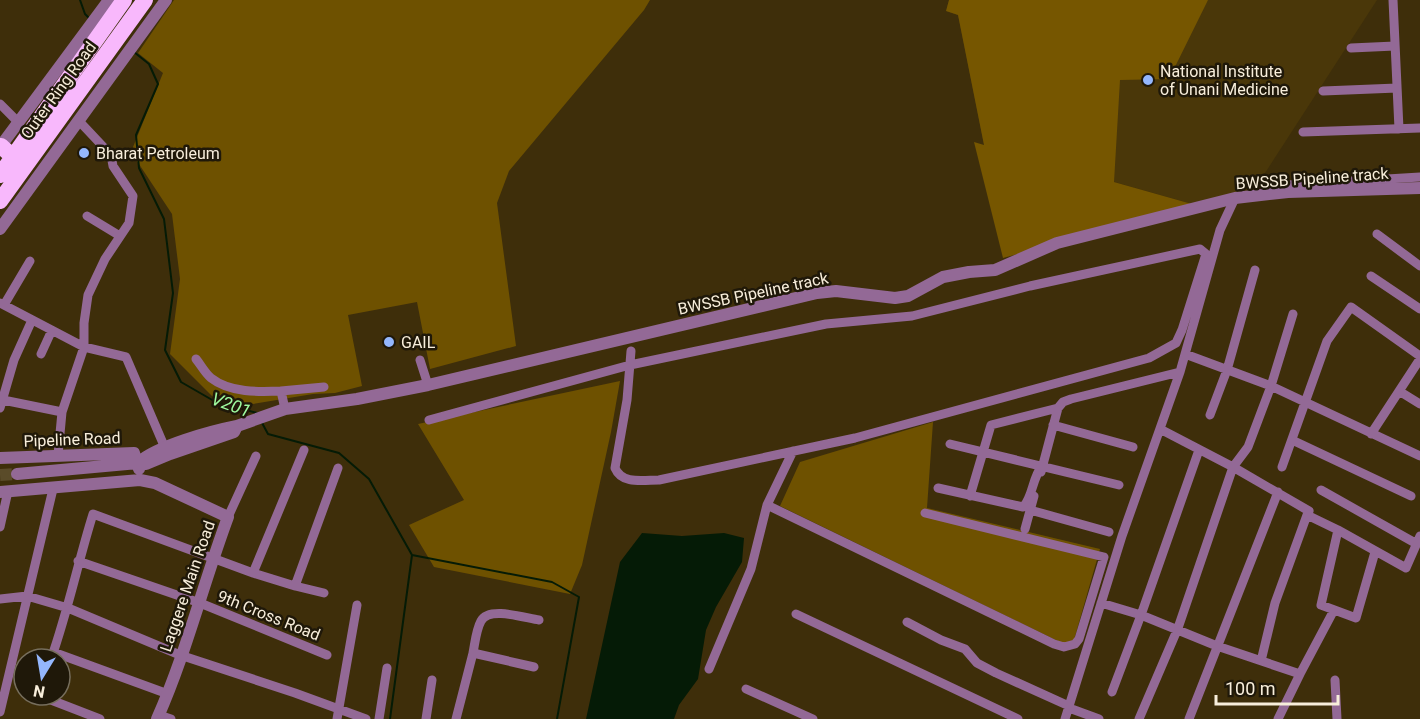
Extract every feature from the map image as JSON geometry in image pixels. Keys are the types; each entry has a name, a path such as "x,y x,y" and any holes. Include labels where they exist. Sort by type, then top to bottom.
{"highway":[{"name":"Outer Ring Road","path":"8,190 115,34 124,0"},
{"name":"Outer Ring Road","path":"8,190 5,150 145,0"}],"street":[{"path":"0,229 8,190 79,121 115,34 108,0"},
{"path":"5,150 18,123 115,34 166,0"},
{"path":"1392,0 1399,129"},
{"path":"1351,48 1395,46"},
{"path":"1323,91 1397,88"},
{"path":"0,104 18,123"},
{"path":"58,455 62,412 84,347 84,323 88,296 105,259 129,223 133,196 113,166 111,155 79,121"},
{"path":"1303,132 1420,128"},
{"path":"1288,185 1420,177"},
{"name":"BWSSB Pipeline track","path":"265,415 285,409 357,399 428,385 817,293 836,291 902,297 914,294 944,277 995,270 1046,247 1078,237 1235,198 1288,192 1420,188"},
{"path":"1065,719 1122,536 1180,372 1220,230 1235,198"},
{"path":"87,216 120,236"},
{"path":"1377,234 1420,266"},
{"path":"429,420 630,365 826,324 912,316 1030,286 1200,249 1206,254 1176,344 1149,358 855,438 659,480 637,481 623,478 615,468 627,400 630,365 631,351"},
{"path":"30,261 1,304 84,347 126,357 165,448"},
{"path":"1210,415 1227,370 1255,270"},
{"path":"1371,276 1420,309"},
{"path":"1282,467 1327,341 1351,308 1420,358 1371,434"},
{"path":"1139,719 1178,628 1233,467 1248,447 1271,386 1293,314"},
{"path":"32,320 14,360 1,404 62,412"},
{"path":"41,354 52,330"},
{"path":"1185,354 1271,386 1420,456"},
{"path":"196,359 212,378 225,385 250,392 324,387"},
{"path":"420,360 428,385"},
{"path":"1025,529 1058,408 1063,402 1180,372"},
{"path":"281,391 285,409"},
{"path":"1399,392 1420,404"},
{"path":"970,496 991,424 1058,408"},
{"name":"Pipeline Road","path":"138,463 146,456 165,448 265,415"},
{"path":"1053,425 1133,447"},
{"name":"Pipeline Road","path":"138,463 146,464 234,432 237,426"},
{"path":"1160,429 1233,467 1309,511 1282,584 1261,661"},
{"path":"1292,440 1411,496"},
{"path":"950,444 1119,485"},
{"path":"253,573 304,450"},
{"path":"1112,692 1199,450"},
{"path":"709,669 751,569 767,505 793,451"},
{"name":"Pipeline Road","path":"0,458 134,453 138,463"},
{"path":"228,517 256,456"},
{"path":"17,474 138,463 140,480"},
{"path":"938,488 1023,507 1036,474 1042,466"},
{"path":"295,586 338,468"},
{"name":"Laggere Main Road","path":"4,491 53,489 140,480 155,483 228,517 212,558 200,603 158,717"},
{"path":"0,712 53,489"},
{"path":"1307,515 1406,568 1418,540 1321,490"},
{"path":"0,527 4,491"},
{"path":"1189,719 1278,492"},
{"path":"767,505 1054,644 1064,647 1075,644 1079,639 1104,557 925,513"},
{"path":"1030,510 1109,532"},
{"path":"55,647 68,608 78,561 93,514 253,573 324,593"},
{"path":"1338,530 1321,605 1356,618 1375,552"},
{"name":"9th Cross Road","path":"78,561 200,603 327,655"},
{"path":"0,599 27,596 68,608 180,655 338,714 366,719"},
{"path":"1101,603 1178,628 1217,646 1300,674"},
{"path":"338,714 357,605"},
{"path":"1278,719 1334,610"},
{"path":"456,719 478,630 486,614 495,612 539,621"},
{"path":"796,614 1018,719"},
{"path":"907,622 941,640 965,649 976,663 1099,719"},
{"path":"473,653 534,668"},
{"path":"72,662 168,694"},
{"path":"379,719 387,668"},
{"path":"426,719 432,680"},
{"path":"1335,680 1336,719"},
{"path":"746,689 813,719"},
{"path":"68,707 99,719"},
{"path":"158,717 171,719"}],"shaded area":[{"path":"174,0 650,0 509,171 497,203 516,346 430,369 417,302 348,315 362,386 335,393 313,394 247,405 213,397 170,354 180,279 172,214 131,152 163,73 138,53"},
{"name":"National Institute of Unani Medicine","path":"949,0 1377,0 1256,187 1199,206 984,145 958,15 946,11"},
{"path":"949,0 1208,0 1169,79 1120,80 1114,182 1199,206 1003,258 974,142 984,145 958,15 946,11"},
{"path":"620,381 582,565 570,594 434,567 409,525 464,500 418,424"},
{"path":"933,422 927,508 1100,549 1074,640 1064,644 780,506 800,462"},
{"path":"642,533 682,536 724,533 744,538 742,562 716,607 706,630 698,679 679,705 674,719 586,719 620,562"}],"waterway":[{"name":"V201","path":"80,0 89,18"},
{"name":"V201","path":"134,52 149,64 158,84 136,135 139,168 164,219 173,293 165,350 181,382 214,401 257,413"},
{"name":"V201","path":"261,421 268,434 339,453 369,479 412,555 390,719"},
{"path":"412,555 552,582 579,597 557,719"}],"tunnel":[{"path":"0,475 17,474"}],"place":[{"name":"National Institute of Unani Medicine","path":"1148,80"},
{"name":"Bharat Petroleum","path":"84,153"},
{"name":"GAIL","path":"389,342"}]}
